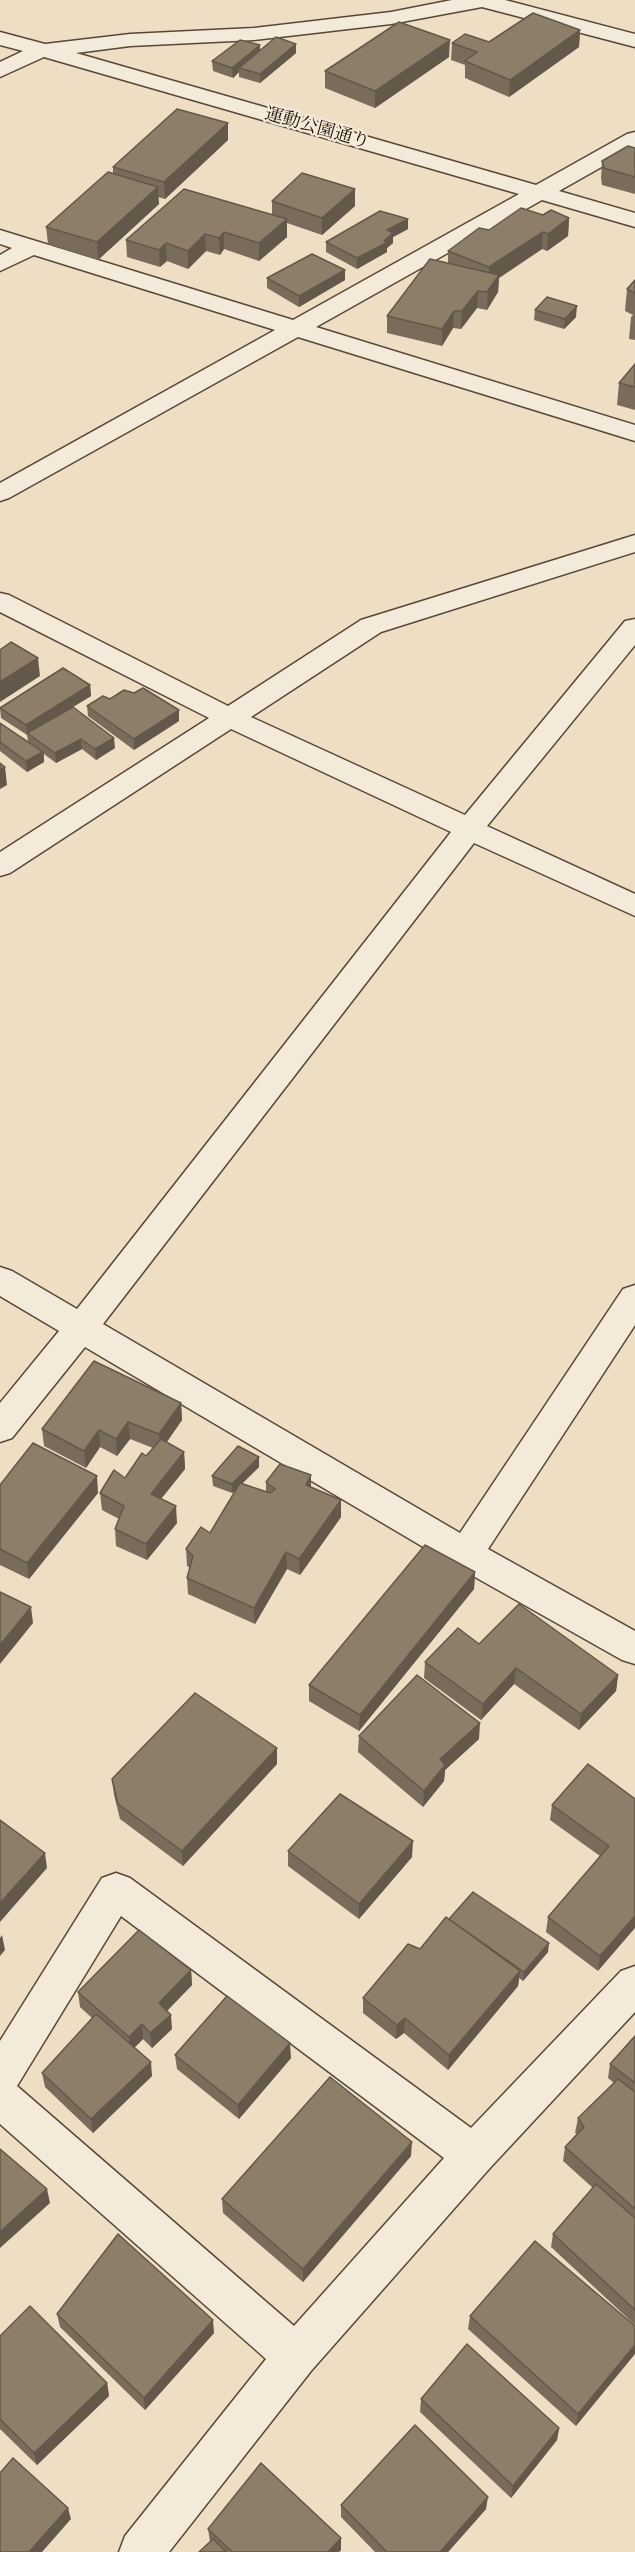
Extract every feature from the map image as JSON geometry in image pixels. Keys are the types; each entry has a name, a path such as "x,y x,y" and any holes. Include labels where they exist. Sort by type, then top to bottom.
{"street":[{"path":"0,56 130,40 254,34 391,18 483,0 635,41"},
{"name":"運動公園通り","path":"0,39 635,220"},
{"path":"0,70 41,51"},
{"path":"0,493 635,139"},
{"path":"0,237 635,433"},
{"path":"0,264 32,247"},
{"path":"0,866 370,627 635,543"},
{"path":"0,601 228,717 635,906"},
{"path":"0,1428 82,1326 468,829 635,627"},
{"path":"0,1280 82,1326 465,1554 635,1649"},
{"path":"465,1554 635,1298"},
{"path":"0,2077 116,1890 474,2155"},
{"path":"141,2552 296,2356 474,2155 635,1984"},
{"path":"0,2098 296,2356"}],"building":[{"path":"533,13 580,30 510,80 465,61 477,52 452,43 465,34 489,42"},
{"path":"399,22 450,40 375,91 325,71"},
{"path":"276,37 296,44 260,74 239,68"},
{"path":"240,40 260,45 232,68 212,61"},
{"path":"177,109 228,123 164,182 113,167"},
{"path":"628,146 635,148 635,177 604,168 602,161"},
{"path":"108,172 158,187 97,242 46,227"},
{"path":"302,173 355,189 322,218 272,201"},
{"path":"184,189 287,219 259,243 224,232 219,238 205,234 188,251 166,243 159,250 126,240"},
{"path":"521,208 543,215 551,210 569,218 548,234 543,232 489,267 448,251 479,228 489,230"},
{"path":"380,211 408,219 387,230 393,233 384,241 388,242 357,258 326,242"},
{"path":"312,254 345,270 299,296 267,278"},
{"path":"430,259 499,275 487,292 478,291 462,311 454,311 442,329 387,316"},
{"path":"635,280 635,293 627,289"},
{"path":"547,297 577,306 565,319 535,310"},
{"path":"635,364 635,387 619,383"},
{"path":"11,642 38,658 0,682 0,650"},
{"path":"63,668 90,685 26,725 0,708"},
{"path":"143,688 179,710 134,739 87,706 103,696 110,699 124,690 134,693"},
{"path":"73,707 114,738 95,749 81,739 55,753 27,733"},
{"path":"0,723 43,752 26,761 0,742"},
{"path":"94,1361 181,1403 159,1434 128,1422 116,1439 99,1430 84,1451 42,1429"},
{"path":"161,1439 184,1452 151,1494 176,1506 146,1544 115,1529 124,1506 100,1493 114,1470 125,1478 142,1453 146,1456"},
{"path":"33,1443 97,1476 27,1563 0,1549 0,1485"},
{"path":"238,1446 259,1457 232,1484 212,1476"},
{"path":"280,1464 311,1475 306,1485 341,1500 299,1559 286,1552 254,1608 187,1578 193,1556 186,1549 201,1527 210,1533 240,1483 270,1493 275,1489 266,1482"},
{"path":"425,1545 475,1572 360,1715 309,1685"},
{"path":"0,1592 31,1607 0,1645"},
{"path":"519,1604 618,1675 581,1714 516,1668 483,1704 425,1662 458,1628 479,1644"},
{"path":"417,1675 480,1723 440,1759 445,1765 424,1791 359,1736"},
{"path":"195,1693 277,1748 182,1851 118,1804 112,1779"},
{"path":"588,1764 635,1799 635,1916 600,1956 548,1917 609,1846 552,1805"},
{"path":"340,1794 413,1841 359,1904 288,1851"},
{"path":"0,1820 45,1853 0,1903"},
{"path":"473,1892 549,1943 524,1972 449,1919"},
{"path":"446,1917 520,1971 449,2055 405,2018 397,2025 363,1998 408,1944 420,1949"},
{"path":"139,1930 191,1970 159,2003 171,2015 150,2033 142,2024 129,2037 78,1992"},
{"path":"227,1996 290,2043 238,2105 175,2055"},
{"path":"96,2014 151,2062 91,2119 42,2073"},
{"path":"635,2036 635,2083 610,2064"},
{"path":"330,2077 412,2142 303,2269 222,2199"},
{"path":"618,2079 635,2092 635,2209 565,2147 584,2127 578,2118"},
{"path":"0,2149 47,2189 0,2232"},
{"path":"596,2184 635,2218 635,2310 553,2234"},
{"path":"118,2234 213,2320 144,2398 57,2314"},
{"path":"535,2241 635,2326 635,2345 578,2414 470,2316"},
{"path":"30,2306 107,2383 34,2453 0,2419 0,2336"},
{"path":"467,2344 559,2428 513,2486 421,2399"},
{"path":"415,2425 488,2497 440,2552 387,2552 341,2505"},
{"path":"13,2458 68,2508 29,2552 0,2552 0,2473"},
{"path":"261,2463 341,2538 328,2552 232,2552 208,2529"},
{"path":"213,2539 226,2552 199,2552"}]}
